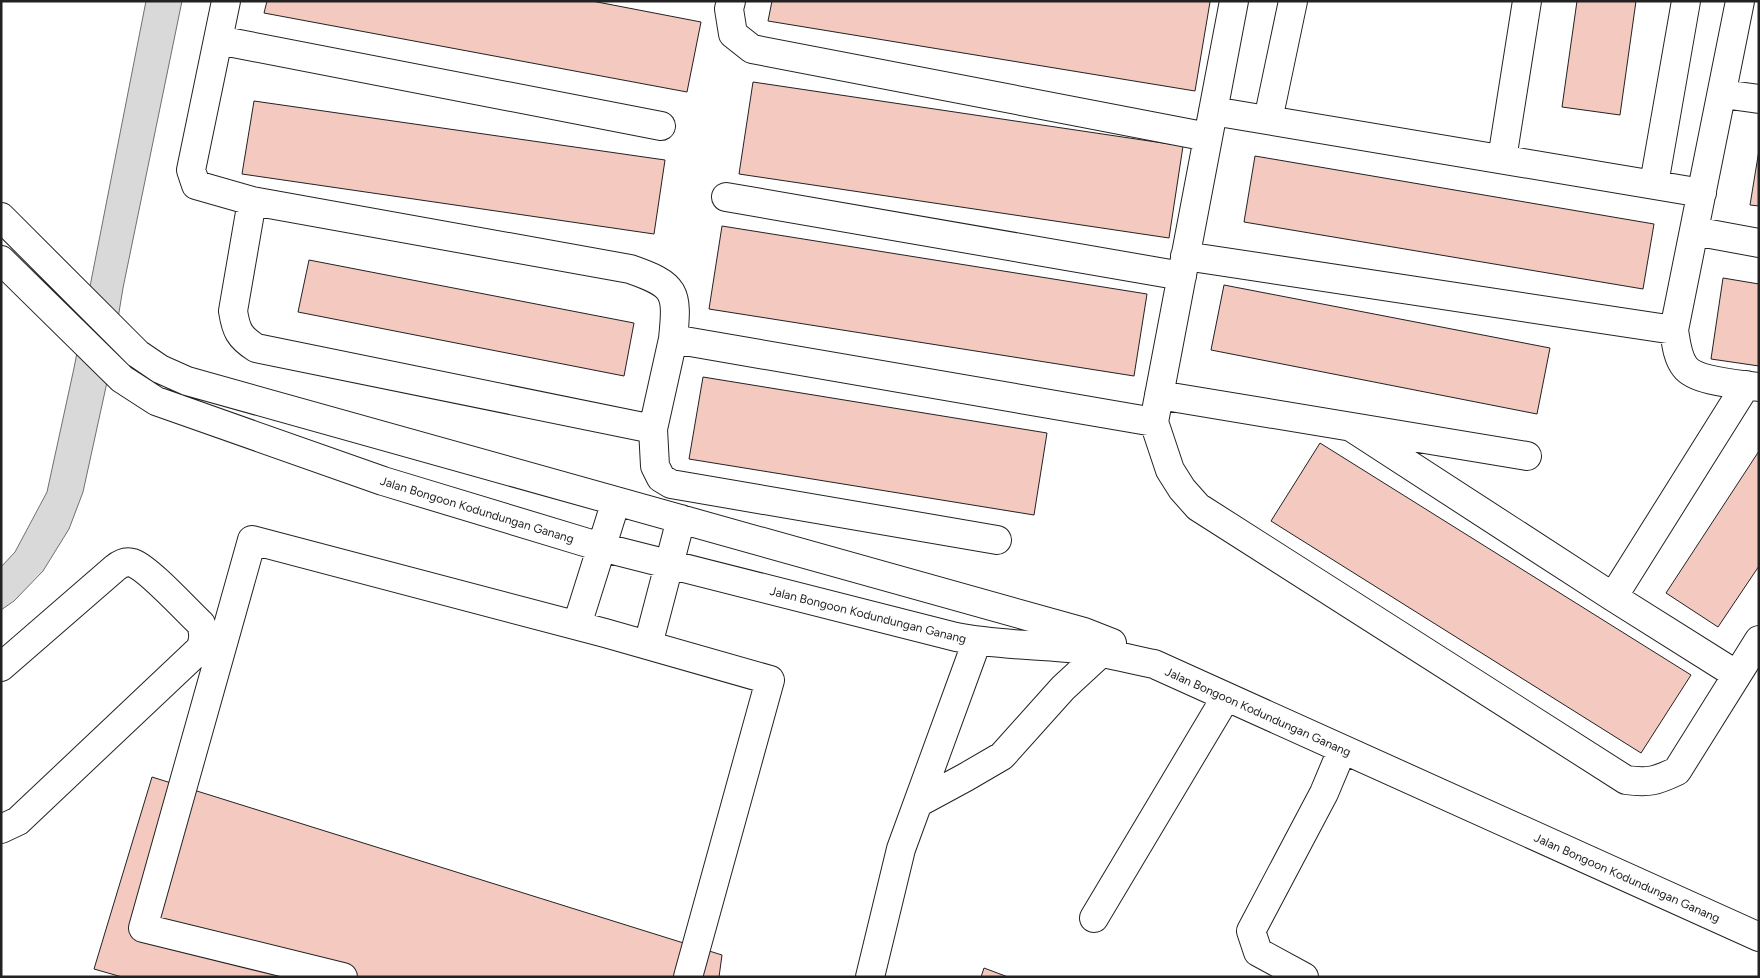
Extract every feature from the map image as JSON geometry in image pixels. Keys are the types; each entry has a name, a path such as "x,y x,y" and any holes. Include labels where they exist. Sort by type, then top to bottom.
{"street":[{"path":"226,1 192,170 196,185 252,201 630,269 651,276 666,284 673,295 676,311 674,339 653,429 656,466 661,478 671,484 997,540"},
{"path":"731,1 733,34 752,49 1210,124 1268,120 1702,193"},
{"path":"1234,1 1154,422 1170,470 1182,489 1198,507 1626,780 1642,782 1658,780 1677,771 1759,640"},
{"path":"1268,120 1294,1"},
{"path":"1502,159 1527,1"},
{"path":"1654,184 1686,1"},
{"path":"1613,597 1753,386 1699,377 1685,368 1678,352 1674,330 1723,94 1740,1"},
{"path":"218,40 661,126"},
{"path":"1723,94 1759,100"},
{"path":"726,198 1184,266 1674,330"},
{"path":"252,201 232,310 235,326 243,340 256,348 653,429"},
{"path":"1,217 138,354 160,369 187,381 1084,632 1154,664"},
{"path":"1694,231 1759,243"},
{"name":"Jalan Bongoon Kodundungan Ganang","path":"1,260 122,378 156,402 383,481 669,566 956,638 1102,652 1154,664 1759,937"},
{"path":"674,339 1154,422"},
{"path":"1159,395 1527,456"},
{"path":"1351,427 1737,675"},
{"path":"577,625 616,501"},
{"path":"648,645 681,519"},
{"path":"343,977 143,928 252,540 577,625 770,680 688,977"},
{"path":"1,667 115,568 125,562 132,562 146,571 201,624 204,633 204,641 200,649 18,821 1,829"},
{"path":"870,977 901,849 977,641"},
{"path":"918,803 966,778 1002,756 1063,688 1102,652"},
{"path":"1094,918 1226,697"},
{"path":"1304,977 1258,952 1251,931 1324,793 1342,750"}],"shaded area":[{"path":"146,1 182,1 123,288 109,373 83,492 69,529 43,571 14,601 1,610 1,567 15,552 47,492 74,368"}],"building":[{"path":"267,1 592,1 701,22 687,92 264,13"},
{"path":"772,1 1210,2 1195,91 768,21"},
{"path":"1577,1 1636,1 1620,115 1562,107"},
{"path":"753,82 1183,146 1169,238 739,174"},
{"path":"254,101 665,160 654,234 242,174"},
{"path":"1759,150 1759,206 1750,205"},
{"path":"1255,156 1654,224 1643,289 1244,222"},
{"path":"722,226 1147,294 1134,376 709,309"},
{"path":"309,260 634,323 624,376 298,312"},
{"path":"1723,278 1759,284 1759,366 1711,359"},
{"path":"1224,285 1550,348 1537,414 1211,350"},
{"path":"703,377 1047,433 1034,515 689,459"},
{"path":"1320,443 1691,675 1641,753 1271,521"},
{"path":"1759,451 1759,566 1718,627 1666,593"},
{"path":"152,777 722,955 719,977 122,977 94,969"},
{"path":"984,968 1008,977 981,977"}]}
